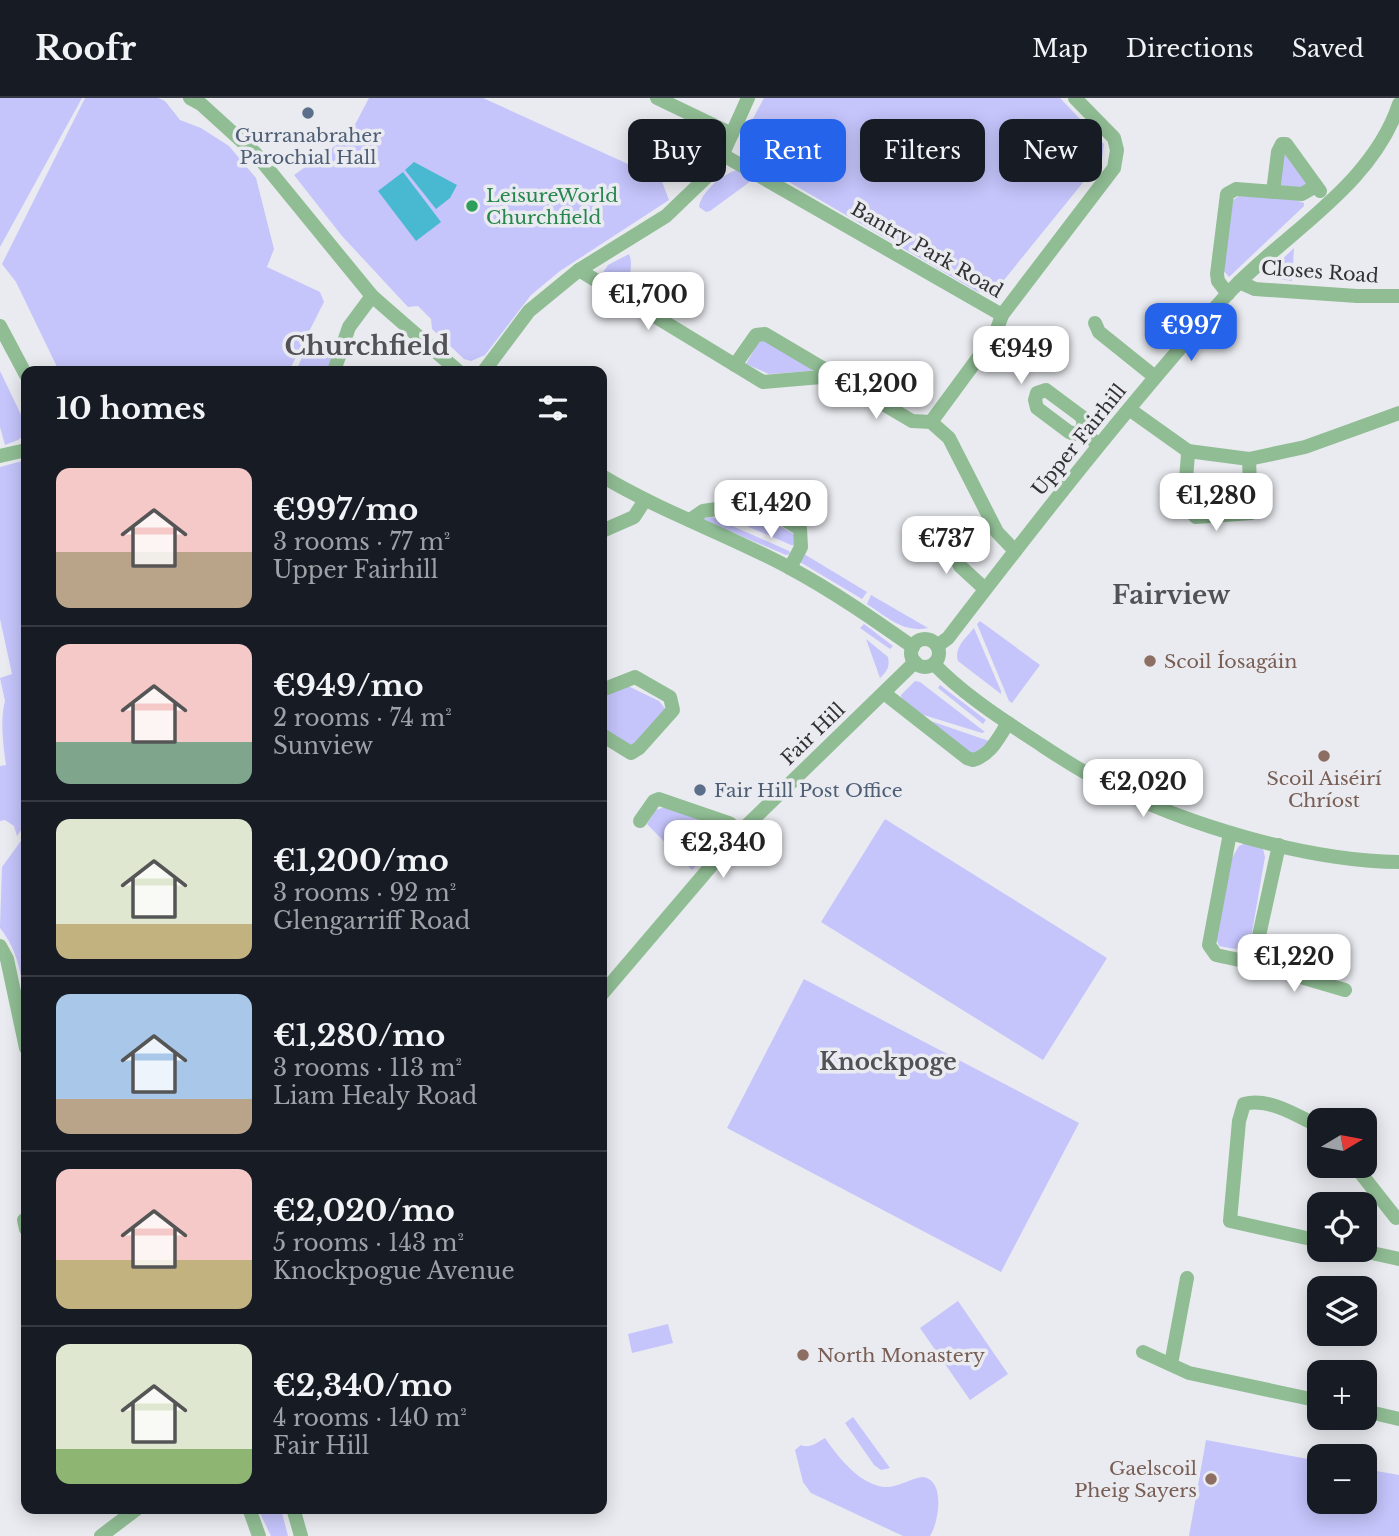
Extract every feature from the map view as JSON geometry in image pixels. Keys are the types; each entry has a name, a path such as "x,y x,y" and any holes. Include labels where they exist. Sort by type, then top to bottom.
{"street":[{"path":"657,98 732,134"},
{"path":"726,148 748,98"},
{"name":"Bantry Park Road","path":"931,422 995,335 1002,315 1114,167 1117,150 1114,138 1075,98"},
{"path":"195,99 255,153 372,296 452,366"},
{"name":"Upper Fairhill","path":"937,646 948,638 1097,444 1227,294 1362,170 1390,129 1399,104"},
{"path":"1273,191 1278,152 1282,145 1286,144 1328,202"},
{"name":"Bantry Park Road","path":"726,157 1002,315"},
{"path":"488,366 529,311 579,270 666,216 703,182"},
{"path":"1227,294 1218,281 1217,274 1225,197 1236,189 1302,194 1316,186"},
{"path":"579,270 763,382 833,376"},
{"name":"Closes Road","path":"1239,282 1255,289 1399,296"},
{"path":"336,366 349,327 372,296"},
{"path":"1095,323 1099,332 1155,377"},
{"path":"0,326 21,366"},
{"path":"735,365 756,335 765,334 912,421 931,422 949,438 997,532 1015,551"},
{"path":"1129,409 1188,451 1249,459 1305,447 1399,413"},
{"path":"1081,432 1097,444"},
{"path":"0,456 21,451"},
{"path":"1188,451 1186,501 1190,512 1196,517 1251,513 1249,459"},
{"path":"607,479 645,500 790,568 862,611 926,667 939,657 937,646 931,640 923,639 914,654"},
{"path":"607,529 634,517 645,500"},
{"path":"690,520 703,511 758,503 800,528 801,547 790,568"},
{"path":"913,549 945,534 960,566 985,589"},
{"name":"Fair Hill","path":"607,988 740,832 884,693 914,654"},
{"path":"933,664 1008,723 1104,783 1166,810 1230,833 1279,845 1330,855 1399,862"},
{"path":"607,688 635,677 670,697 673,710 639,748 631,753 607,738"},
{"path":"884,693 973,760 990,750 1008,723"},
{"path":"640,821 654,801 659,799 729,823 740,832"},
{"path":"1230,833 1209,945 1216,955 1345,990"},
{"path":"1253,963 1279,845"},
{"path":"0,946 7,959 21,1025"},
{"path":"1307,1120 1286,1110 1255,1101 1244,1104 1239,1121 1230,1221 1307,1238"},
{"path":"1364,1178 1396,1218"},
{"path":"1377,1254 1399,1259"},
{"path":"1171,1364 1187,1278"},
{"path":"1143,1352 1189,1373 1307,1398"},
{"path":"1377,1414 1399,1419"},
{"path":"101,1536 121,1514"},
{"path":"251,1514 259,1536"},
{"path":"295,1514 301,1536"}],"shaded area":[{"path":"0,98 82,98 0,247"},
{"path":"85,98 158,98 165,101 180,120 201,128 229,146 256,178 274,249 267,267 320,292 324,302 292,366 57,366 16,282 2,264"},
{"path":"369,98 483,98 628,164 628,182 662,182 669,200 560,271 531,295 485,355 471,361 464,359 432,329 431,319 418,306 408,307 342,236 294,175 349,136"},
{"path":"764,98 1060,98 1080,119 999,119 999,182 1083,182 995,291 978,292 789,182 846,182 846,119 753,119"},
{"path":"1285,153 1308,181 1306,187 1284,188 1279,184 1282,155"},
{"path":"414,162 457,185 450,198 436,209 405,170"},
{"path":"740,171 740,182 750,182 710,211 706,212 699,207 700,201 714,184 726,182 726,175"},
{"path":"403,172 441,222 416,241 378,191"},
{"path":"1239,196 1293,199 1304,203 1304,206 1229,277 1223,270 1233,200"},
{"path":"1294,248 1292,281 1266,277 1266,275"},
{"path":"629,254 631,285 637,298 603,279 602,274 608,265"},
{"path":"764,340 813,368 811,371 769,374 746,364 759,341"},
{"path":"303,355 334,355 331,366 298,366"},
{"path":"0,371 21,415 21,438 5,445 0,427"},
{"path":"21,461 21,830 17,836 14,826 5,820 0,821 0,766 6,765 2,724 5,701 0,678 12,674 0,619 0,467"},
{"path":"749,508 792,533 796,537 797,546 719,514"},
{"path":"712,517 789,551 790,554 786,555 701,519"},
{"path":"804,554 867,592 862,599 800,562"},
{"path":"871,595 928,628 911,628 888,619 867,604"},
{"path":"980,621 1040,665 1012,703 977,624"},
{"path":"864,624 893,646 890,649 860,628"},
{"path":"974,628 1001,694 958,661 959,647"},
{"path":"866,639 888,657 889,664 880,678"},
{"path":"915,681 920,682 985,732 914,712 902,702 901,695"},
{"path":"940,685 986,720 983,724 938,688"},
{"path":"628,686 659,701 666,710 633,746 625,745 607,731 607,694"},
{"path":"919,717 989,741 973,755"},
{"path":"665,807 723,826 725,833 692,870 647,824 656,810"},
{"path":"885,819 1107,958 1043,1060 821,922"},
{"path":"21,841 21,978 15,954 0,928 2,867"},
{"path":"1246,843 1263,849 1265,857 1250,944 1239,949 1219,946 1215,935 1231,860 1239,846"},
{"path":"804,979 1079,1123 1001,1272 727,1128"},
{"path":"958,1301 1008,1374 970,1400 920,1328"},
{"path":"668,1324 673,1343 632,1353 628,1334"},
{"path":"853,1417 890,1468 881,1470 874,1465 845,1423"},
{"path":"825,1438 850,1468 875,1485 889,1487 922,1477 930,1480 937,1493 938,1512 930,1536 903,1536 811,1493 803,1482 795,1450 801,1445 811,1446"},
{"path":"1206,1440 1307,1459 1307,1514 1377,1514 1377,1471 1399,1475 1399,1536 1189,1536"},
{"path":"260,1514 282,1514 288,1536 271,1536"}],"place":[{"name":"Gurranabraher Parochial Hall","path":"308,113"},
{"name":"LeisureWorld Churchfield","path":"472,206"},
{"name":"Scoil Íosagáin","path":"1150,661"},
{"name":"Scoil Aiséirí Chríost","path":"1324,756"},
{"name":"Fair Hill Post Office","path":"700,790"},
{"name":"North Monastery","path":"803,1355"},
{"name":"Gaelscoil Pheig Sayers","path":"1211,1479"}],"district":[{"name":"Churchfield","path":"367,346"},
{"name":"Fairview","path":"1171,595"},
{"name":"Knockpoge","path":"888,1062"}]}
